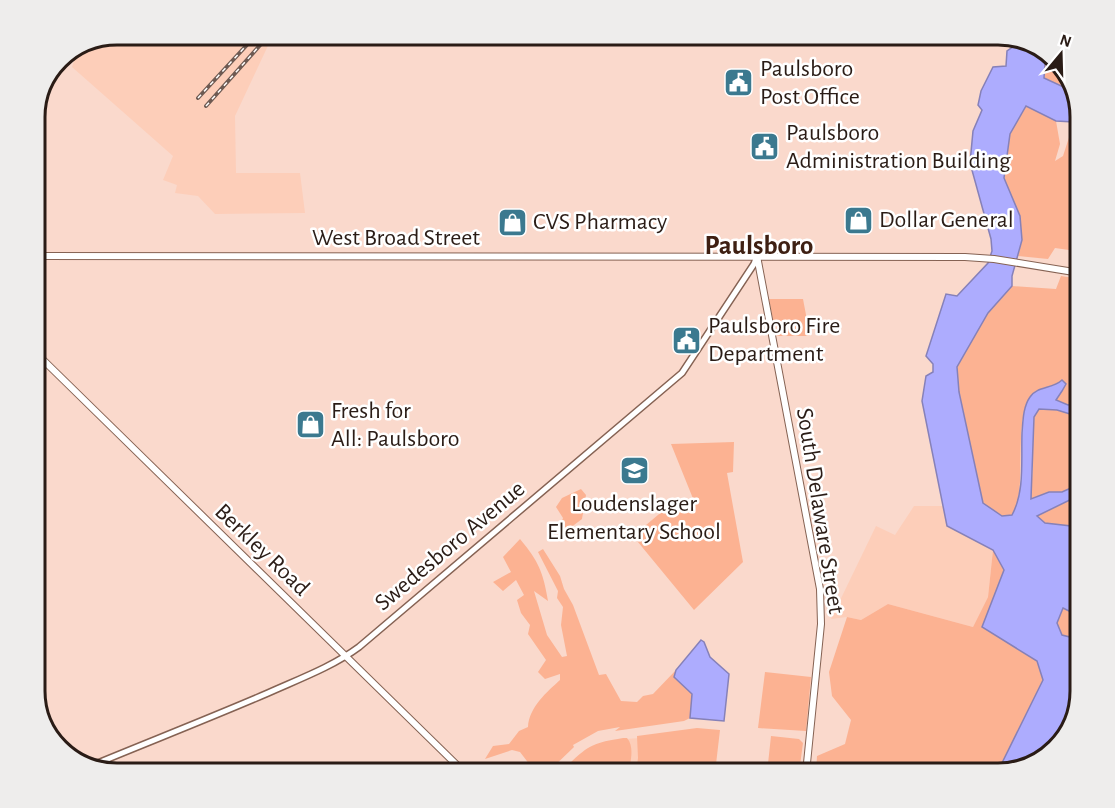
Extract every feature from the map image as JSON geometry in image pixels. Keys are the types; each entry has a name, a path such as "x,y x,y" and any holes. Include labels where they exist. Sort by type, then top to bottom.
{"main road":[{"name":"West Broad Street","path":"45,256 965,256 1070,271"},
{"name":"South Delaware Street","path":"757,256 820,590 822,624 807,763"},
{"name":"Berkley Road","path":"45,362 454,763"}],"street":[{"name":"Swedesboro Avenue","path":"103,761 194,725 309,675 346,657 359,647 682,373 757,256"}],"shaded area":[{"path":"268,45 235,116 236,173 300,173 305,213 215,214 198,196 175,193 177,185 163,180 173,156 72,67 77,57 103,46"},
{"path":"1026,105 1056,121 1060,144 1055,161 1063,156 1070,134 1070,253 1069,250 1055,248 1048,259 1018,256 1022,240 1004,178 1010,134"},
{"path":"1061,276 1070,277 1070,405 1055,400 1062,391 1058,384 1040,389 1027,403 1023,415 1018,502 1012,515 1002,516 983,504 959,392 957,366 988,313 1012,286 1056,289"},
{"path":"769,299 803,299 810,336 776,336"},
{"path":"1039,409 1057,410 1070,414 1070,488 1062,492 1049,492 1031,499 1033,462 1034,416"},
{"path":"734,442 733,472 727,473 743,562 694,610 633,536 671,504 679,513 694,501 671,444"},
{"path":"581,489 586,495 582,519 562,534 559,529 563,518 556,507 562,498"},
{"path":"1070,500 1070,526 1045,523 1036,516"},
{"path":"914,506 943,506 947,526 993,550 988,597 973,627 888,604 861,620 847,617 831,619 876,526 895,535"},
{"path":"520,539 532,554 542,575 548,601 534,591 547,635 562,657 567,656 561,625 563,607 557,598 558,591 538,552 543,549 560,576 573,605 599,675 606,674 621,701 637,702 643,696 653,694 676,670 675,677 692,694 690,718 684,721 615,731 620,727 598,731 573,745 574,747 557,763 528,763 520,752 512,750 485,759 493,746 509,744 519,731 528,727 535,707 560,680 560,674 545,679 538,672 546,660 528,634 530,625 521,613 517,600 524,595 516,580 503,591 493,582 511,572 503,557"},
{"path":"993,550 1004,570 982,627 1037,661 1043,680 1002,763 817,763 817,756 845,744 851,720 832,696 829,672 847,617 861,620 888,604 973,627 988,597"},
{"path":"1063,608 1070,612 1070,637 1062,635 1057,623"},
{"path":"765,672 811,677 806,731 758,728"},
{"path":"697,728 720,730 716,763 637,763 637,736"},
{"path":"771,736 799,739 803,743 800,763 768,763"},
{"path":"627,738 631,746 630,763 570,763 593,745"},
{"path":"640,738 639,763 625,763 626,739"}],"water":[{"path":"1013,47 1031,54 1031,84 1057,84 1064,87 1069,103 1070,122 1056,121 1026,106 1010,134 1004,178 1020,216 1022,240 1012,276 1012,286 988,313 957,367 959,392 983,503 1002,516 1012,515 1019,496 1023,419 1026,405 1033,393 1062,380 1066,384 1056,400 1070,405 1070,414 1057,410 1039,409 1034,417 1031,499 1049,492 1062,492 1070,488 1070,500 1037,516 1045,523 1070,526 1070,612 1063,608 1057,623 1062,635 1070,637 1070,691 1066,714 1055,735 1046,745 1030,756 1017,761 1002,763 1043,680 1037,661 982,627 1004,570 993,550 947,526 922,401 926,376 933,372 933,364 926,356 946,294 957,296 988,263 992,251 991,239 970,163 973,131 982,110 978,105 981,91 993,67 1006,66 1007,51"},
{"path":"701,640 710,657 729,674 724,721 690,718 692,694 674,677 676,670"}],"railway":[{"path":"198,98 247,45"},
{"path":"206,106 260,45"}],"place":[{"name":"Paulsboro Post Office","path":"739,83"},
{"name":"Paulsboro Administration Building","path":"765,147"},
{"name":"Dollar General","path":"858,220"},
{"name":"CVS Pharmacy","path":"512,222"},
{"name":"Paulsboro Fire Department","path":"687,340"},
{"name":"Fresh for All: Paulsboro","path":"310,425"},
{"name":"Loudenslager Elementary School","path":"634,471"}],"district":[{"name":"Paulsboro","path":"759,245"}]}
